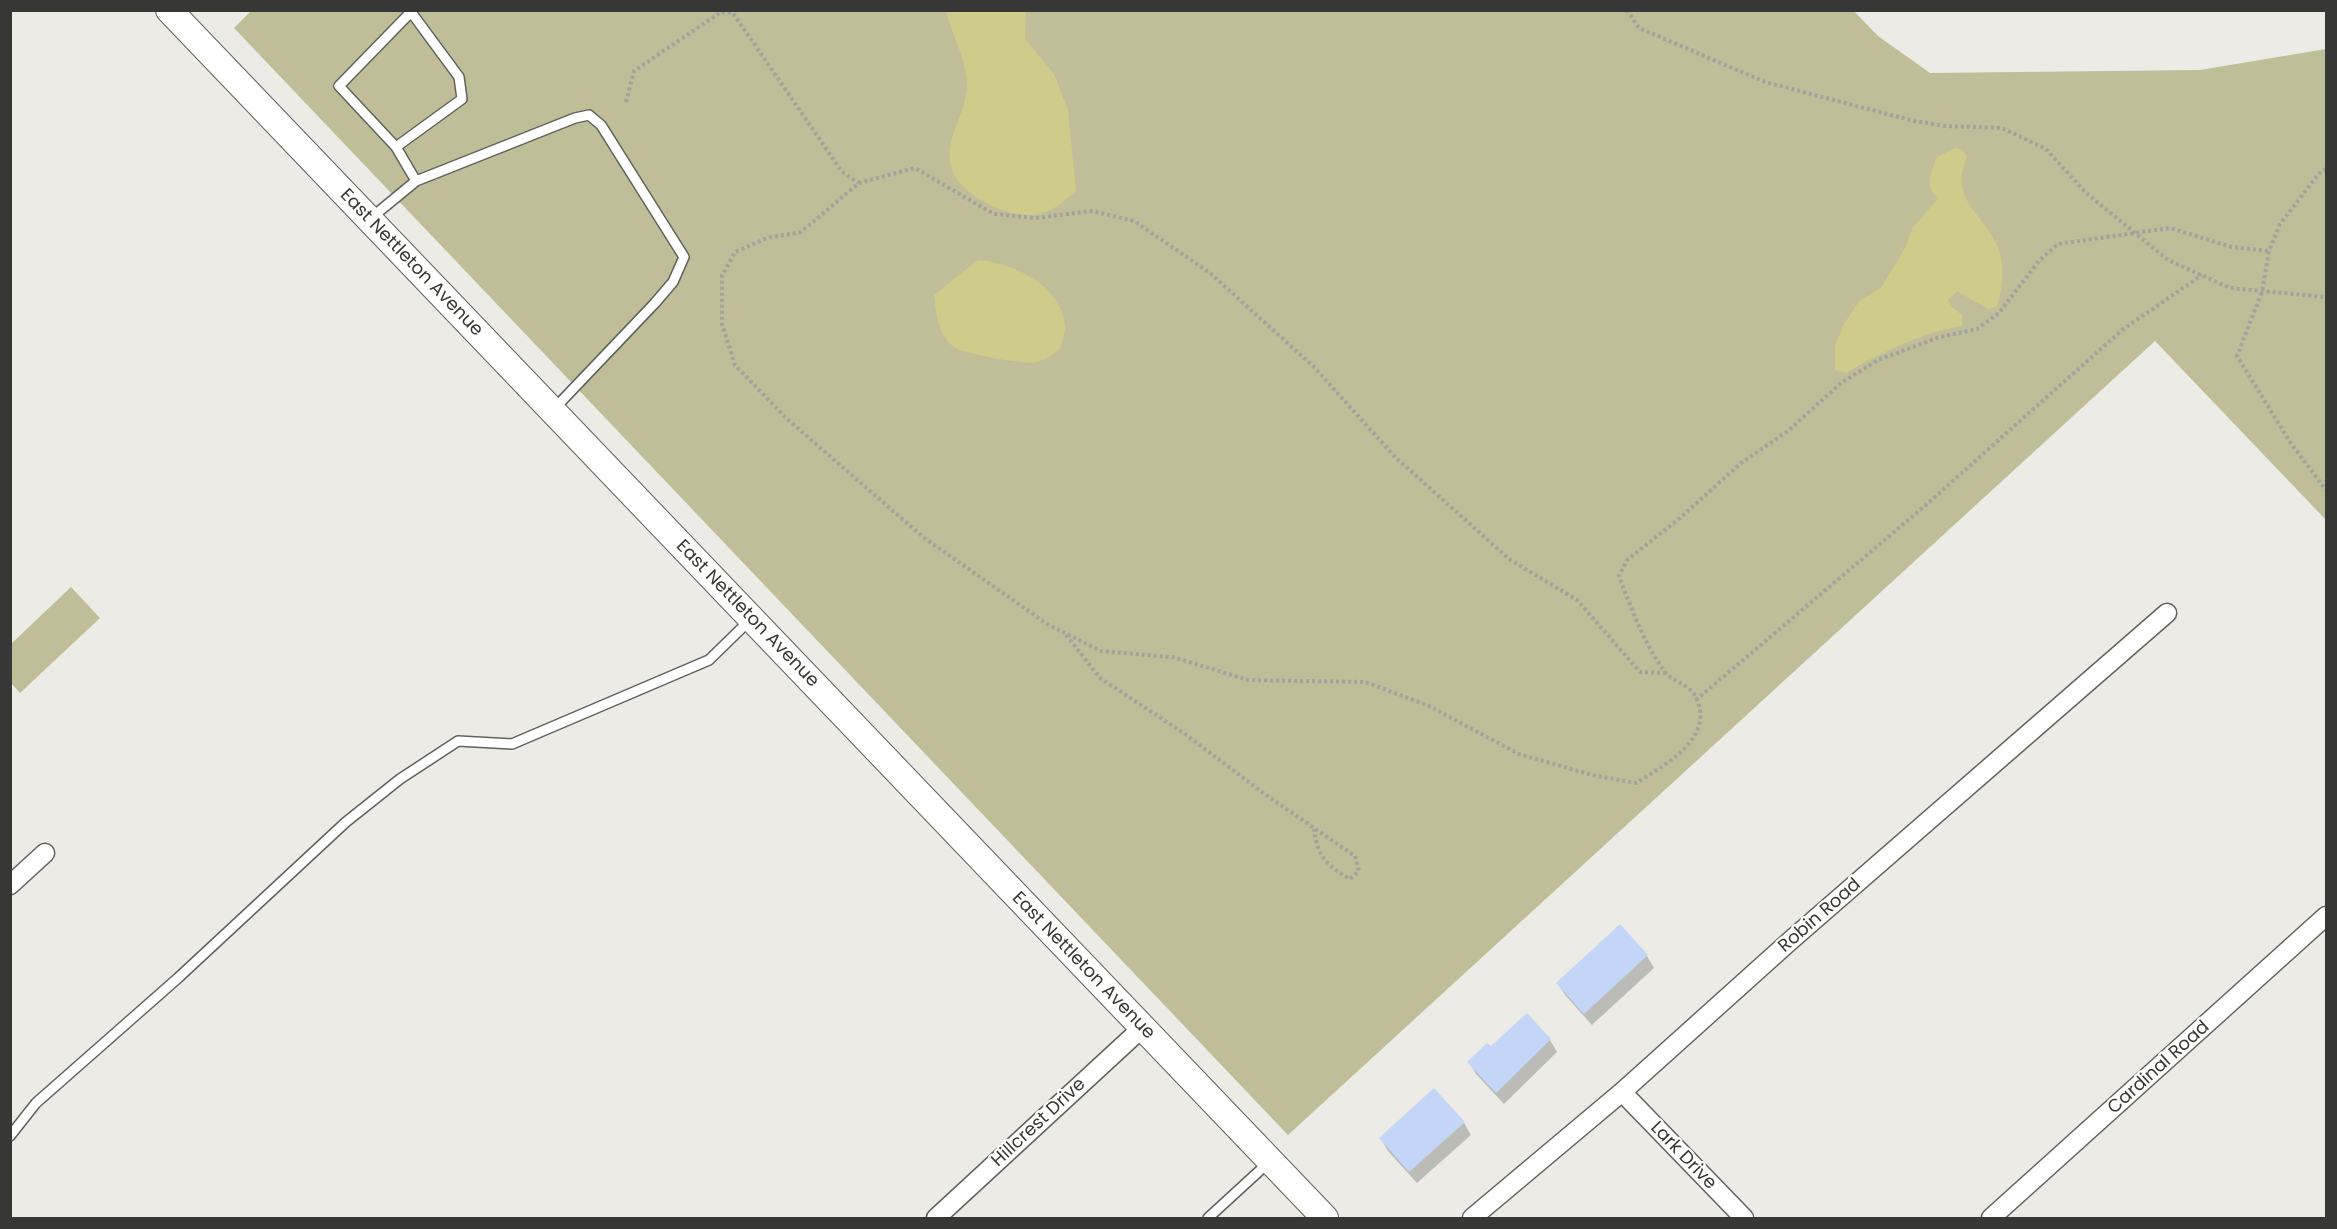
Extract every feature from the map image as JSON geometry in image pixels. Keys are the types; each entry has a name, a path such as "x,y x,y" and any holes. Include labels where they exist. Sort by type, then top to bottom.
{"main road":[{"name":"East Nettleton Avenue","path":"169,10 554,410 1322,1218"}],"street":[{"name":"Robin Road","path":"1472,1218 1622,1092 1773,956 2167,613"},
{"path":"10,885 45,853"},
{"name":"Cardinal Road","path":"1991,1218 2326,916"},
{"name":"Hillcrest Drive","path":"936,1218 1142,1028"},
{"name":"Lark Drive","path":"1622,1092 1744,1218"}],"lane":[{"path":"396,147 462,99 459,77 411,12 339,86 396,147 416,181"},
{"path":"370,220 416,181 588,115 601,124 684,257 673,282 554,410"},
{"path":"10,1136 36,1103 178,978 346,822 400,779 458,741 512,744 710,660 751,619"},
{"path":"1208,1218 1270,1161"}],"path":[{"path":"1627,10 1639,28 1765,82 1914,121 1945,126 2002,128 2046,148 2085,192 2168,260 2230,288 2326,297"},
{"path":"626,102 634,71 722,12 733,13 842,172 859,183"},
{"path":"1666,673 1640,672 1576,600 1509,559 1395,457 1314,367 1210,273 1134,221 1092,211 1036,218 994,214 915,168 859,183 801,232 767,238 735,252 722,276 722,324 735,365 786,418 923,537 1047,624 1101,651 1173,657 1248,680 1365,682 1427,705 1519,754 1592,775 1636,783 1669,762 1695,738 1700,710 1693,692 1666,673 1632,613 1619,576 1627,560 1680,518 1741,463 1788,432 1841,383 1878,360 1940,337 1977,329 1999,313 2039,261 2058,244 2170,228 2232,247 2269,251"},
{"path":"2326,169 2321,171 2280,224 2269,251 2262,292 2237,356 2290,442 2326,490"},
{"path":"1696,700 1724,679 1927,504 2122,330 2202,275"},
{"path":"1063,632 1100,678 1185,734 1314,829 1355,856 1359,871 1350,879 1333,870 1316,849 1314,829"}],"green space":[{"path":"252,10 1853,10 1878,36 1930,73 2200,70 2326,49 2326,520 2155,341 1288,1135 234,28"},
{"path":"71,587 100,618 20,693 11,683 11,644"}],"shaded area":[{"path":"946,11 1026,11 1025,39 1054,74 1068,110 1076,191 1062,203 1040,214 1022,215 1010,212 984,202 963,186 955,176 951,166 950,147 964,104 967,85 964,63"},
{"path":"1955,148 1963,150 1967,157 1962,171 1964,194 1990,232 1999,251 2003,275 1997,307 1988,309 1957,291 1948,300 1952,307 1962,315 1962,326 1917,338 1846,373 1835,370 1835,346 1844,324 1860,300 1881,288 1905,248 1913,227 1937,200 1930,188 1934,165 1937,157"},
{"path":"978,260 1019,271 1044,287 1054,298 1065,324 1061,347 1056,352 1047,358 1030,363 969,353 954,347 949,342 941,330 934,295"}],"building":[{"path":"1620,924 1648,955 1584,1014 1556,983"},
{"path":"1527,1013 1551,1039 1496,1093 1467,1062 1487,1043 1491,1046"},
{"path":"1434,1088 1465,1122 1409,1172 1379,1138"}]}
